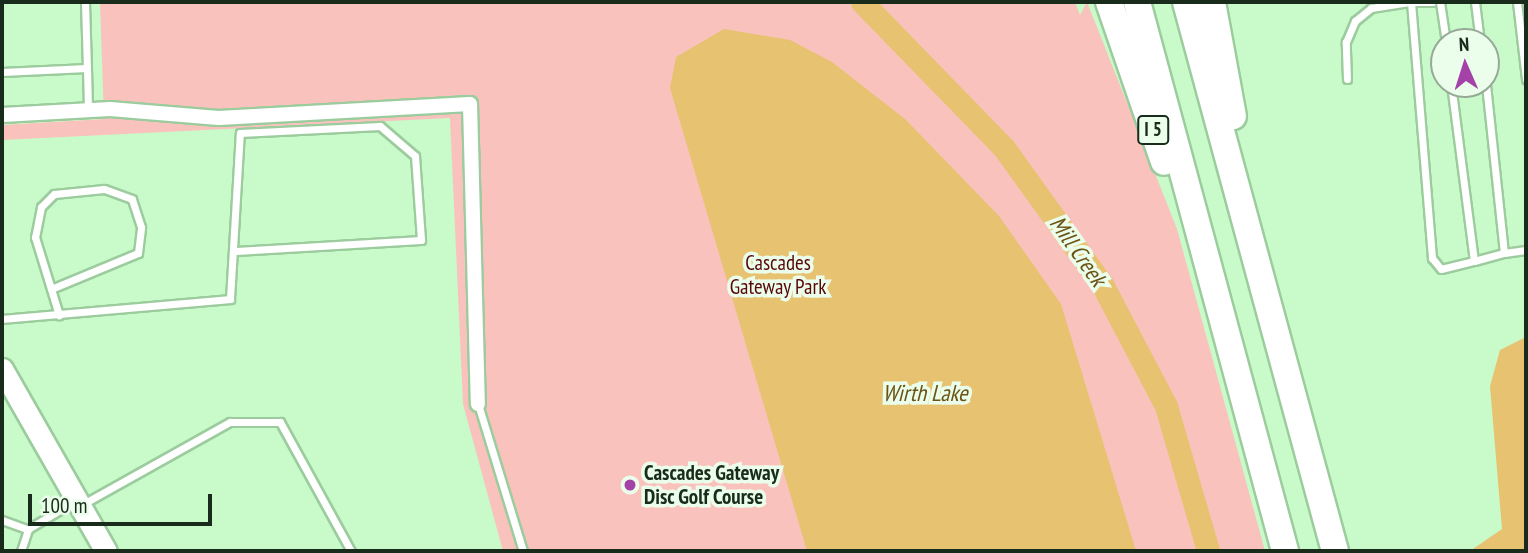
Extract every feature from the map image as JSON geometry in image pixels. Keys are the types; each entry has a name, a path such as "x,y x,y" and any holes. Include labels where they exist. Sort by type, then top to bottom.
{"highway":[{"name":"I 5","path":"1109,2 1176,198 1206,255"},
{"name":"I 5","path":"1137,2 1285,551"},
{"path":"1186,2 1335,551"},
{"path":"1212,2 1247,229"}],"main road":[{"path":"2,369 106,551"}],"street":[{"path":"2,115 88,110 219,118 470,104 478,404"}],"lane":[{"path":"85,2 88,110"},
{"path":"1410,2 1432,258 1441,269 1526,250"},
{"path":"1347,79 1346,42 1355,21 1371,8 1410,2 1432,2"},
{"path":"1440,2 1444,28"},
{"path":"1475,2 1478,28"},
{"path":"1517,2 1526,79"},
{"path":"2,72 87,68"},
{"path":"1453,98 1474,261"},
{"path":"1487,98 1504,253"},
{"path":"2,319 230,299 234,251 235,136 253,130 386,129 418,165 425,230 421,240 234,251"},
{"path":"51,289 138,253 141,227 132,199 104,189 54,194 41,207 35,237 51,289 59,315"},
{"path":"478,404 523,551"},
{"path":"2,520 28,529 230,422 279,422 351,551"},
{"path":"21,551 28,529"}],"green space":[{"name":"Cascades Gateway Park","path":"100,2 1075,2 1080,15 1087,2 1177,229 1265,551 503,551 463,404 450,118 2,140 2,125 104,119"}],"water":[{"name":"Wirth Lake","path":"724,29 790,40 832,62 905,119 999,216 1061,304 1136,551 807,551 670,88 676,57"},
{"path":"1526,337 1526,551 1470,551 1502,529 1490,386 1500,350"}],"waterway":[{"name":"Mill Creek","path":"862,2 1004,148 1103,286 1166,406 1208,551"}],"place":[{"name":"Cascades Gateway Disc Golf Course","path":"630,485"}]}
